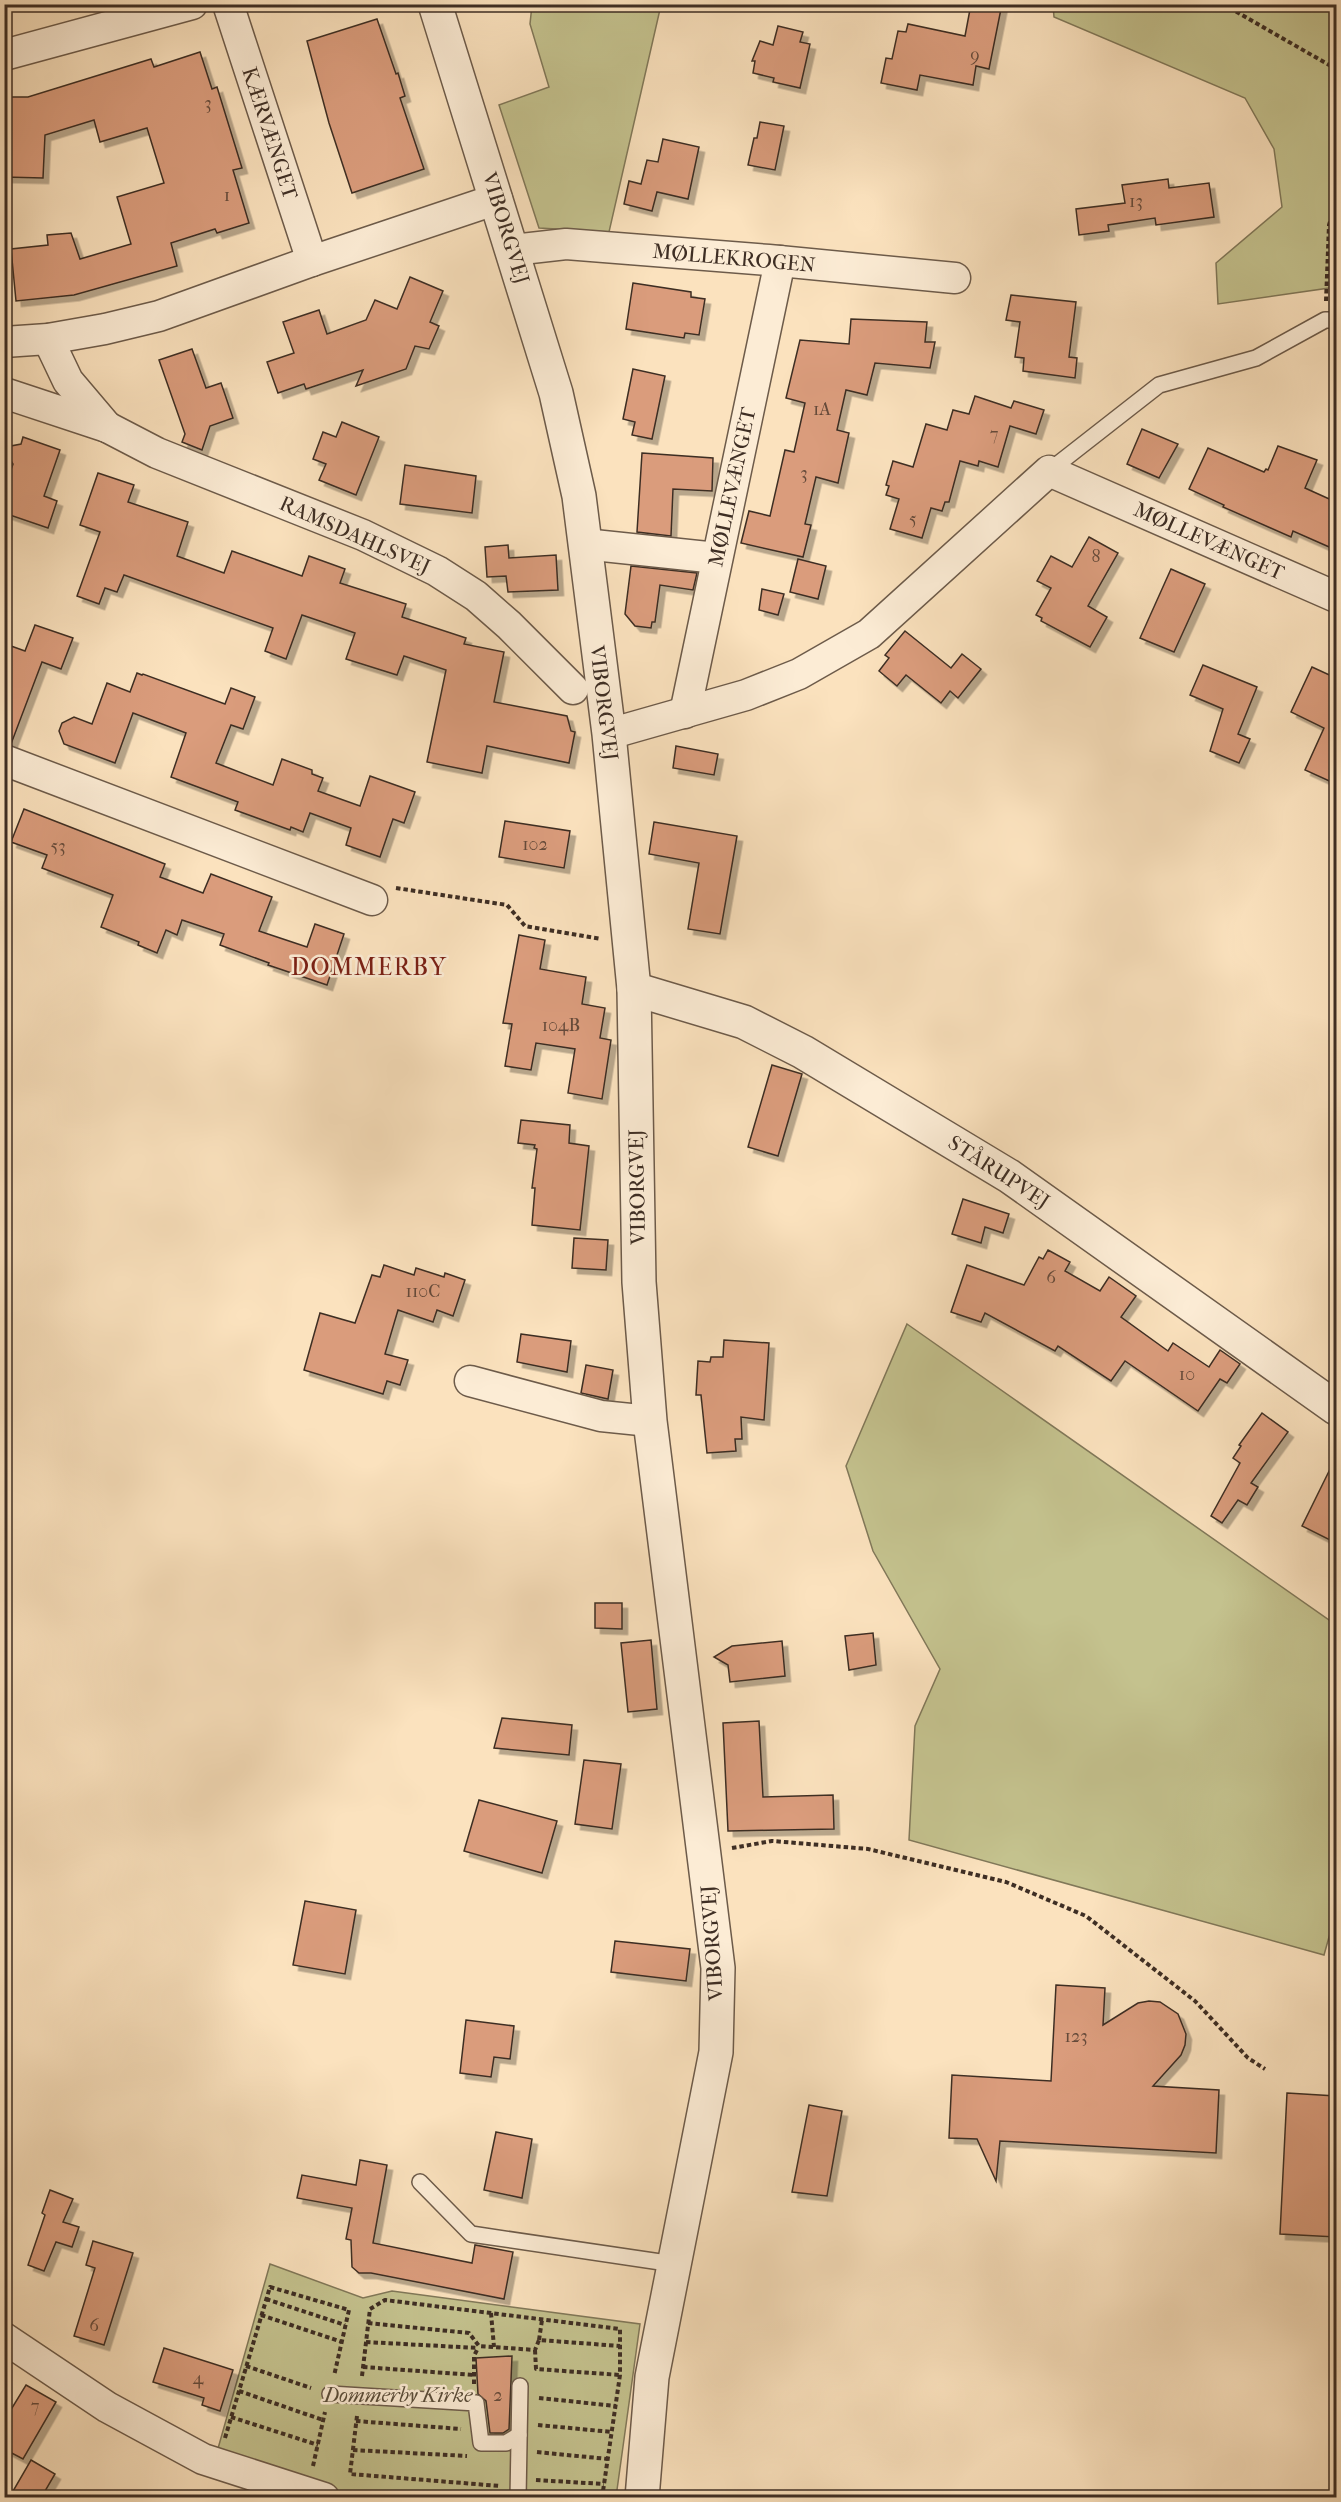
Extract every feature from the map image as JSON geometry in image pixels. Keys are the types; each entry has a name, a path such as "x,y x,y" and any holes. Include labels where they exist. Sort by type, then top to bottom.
{"street":[{"path":"4,55 192,4"},
{"name":"KÆRVÆNGET","path":"228,4 312,261"},
{"name":"VIBORGVEJ","path":"435,4 556,393 579,496 609,734 634,989 639,1282 650,1421 718,1968 716,2052 652,2377 642,2498"},
{"path":"4,342 48,339 159,316 312,261 497,199"},
{"name":"MØLLEKROGEN","path":"513,250 566,244 955,278"},
{"name":"MØLLEVÆNGET","path":"685,712 780,261"},
{"name":"RAMSDAHLSVEJ","path":"48,339 68,381 107,427"},
{"name":"RAMSDAHLSVEJ","path":"4,393 107,427 157,453 363,535 437,571 476,597 501,618 573,689"},
{"path":"609,734 746,695 800,674 869,634 1049,471"},
{"name":"MØLLEVÆNGET","path":"1049,471 1336,597"},
{"path":"584,544 717,558"},
{"path":"4,760 372,900"},
{"name":"STÅRUPVEJ","path":"634,989 744,1022 840,1074 1008,1176 1336,1408"},
{"path":"470,1381 601,1416 650,1421"},
{"path":"4,2338 107,2408 203,2459 324,2498"}],"lane":[{"path":"1049,471 1159,385 1256,358 1331,320"},
{"path":"420,2182 471,2234 674,2264"},
{"path":"518,2498 519,2437 525,2391"},
{"path":"330,2394 476,2403 481,2443 506,2442 519,2437"}],"path":[{"path":"1223,4 1336,69"},
{"path":"1331,320 1329,225 1336,201"},
{"path":"372,900 392,887 507,905 525,926 629,944"},
{"path":"704,1852 772,1840 857,1848 1006,1882 1086,1916 1195,2001 1248,2058 1265,2069"},
{"path":"224,2442 270,2287 349,2310 313,2467"},
{"path":"266,2299 345,2325"},
{"path":"491,2313 494,2347"},
{"path":"261,2315 342,2342"},
{"path":"542,2319 535,2350 536,2369 620,2375"},
{"path":"368,2323 469,2333 478,2347"},
{"path":"539,2340 620,2346"},
{"path":"366,2342 535,2350"},
{"path":"476,2403 474,2356 478,2347"},
{"path":"246,2366 330,2394"},
{"path":"363,2367 474,2375"},
{"path":"239,2391 324,2420"},
{"path":"525,2391 616,2406"},
{"path":"231,2417 318,2445"},
{"path":"356,2421 479,2431"},
{"path":"519,2437 612,2432"},
{"path":"519,2437 608,2459"},
{"path":"353,2450 471,2456"},
{"path":"518,2479 604,2484"}],"green space":[{"path":"532,5 661,5 609,232 539,228 499,105 549,87 530,24"},
{"path":"1053,5 1336,5 1336,287 1218,304 1216,263 1282,207 1274,149 1245,98 1054,17"},
{"path":"907,1324 1336,1625 1336,1912 1324,1955 909,1840 915,1726 940,1669 873,1551 846,1466"},
{"name":"Dommerby Kirke","path":"270,2264 363,2298 392,2291 640,2324 616,2497 387,2497 339,2491 217,2452"},
{"path":"1002,2492 1002,2497 773,2497 780,2494"}],"building":[{"path":"971,4 1002,4 989,69 976,66 973,85 920,75 917,90 881,83 886,58 892,59 898,31 906,32 908,24 965,36"},
{"path":"377,19 396,74 398,73 405,96 400,98 424,169 352,193 329,123 307,41"},
{"path":"778,26 803,32 800,42 810,44 800,88 773,82 774,78 753,73 755,61 752,61 760,41 773,45"},
{"path":"200,52 212,89 217,87 242,168 233,170 249,223 217,233 215,229 171,243 177,266 74,295 16,301 11,249 48,245 47,235 71,233 80,259 131,244 117,197 164,183 147,128 100,142 94,120 45,135 43,178 4,177 4,97 28,97 151,59 154,67"},
{"path":"760,122 784,126 775,170 748,165"},
{"path":"663,139 699,147 688,199 657,192 652,211 624,204 629,181 641,184 647,160 658,162"},
{"path":"1168,179 1169,188 1209,183 1214,217 1156,225 1155,218 1108,225 1109,231 1079,235 1076,209 1125,203 1122,185"},
{"path":"410,277 443,291 430,322 439,326 429,349 415,346 406,369 356,386 363,370 306,389 304,384 278,393 267,362 294,353 283,322 319,310 327,334 366,320 375,300 397,309"},
{"path":"633,283 691,292 691,297 705,299 699,335 685,333 684,338 626,329"},
{"path":"1011,295 1076,302 1069,357 1077,358 1075,378 1023,371 1024,358 1015,357 1020,322 1006,320"},
{"path":"851,319 927,322 925,342 935,342 930,368 875,363 867,395 846,390 837,430 849,433 838,483 816,477 805,524 811,525 803,557 741,543 749,511 770,516 785,450 794,452 805,403 786,398 800,340 849,344"},
{"path":"192,349 206,388 221,383 233,418 210,426 202,450 182,442 185,434 159,360"},
{"path":"633,369 665,376 652,439 632,435 635,422 623,419"},
{"path":"975,396 1011,408 1014,401 1044,410 1036,434 1010,426 998,467 979,461 978,466 960,461 949,502 945,502 942,511 931,508 922,538 890,529 899,499 886,495 889,486 886,485 893,461 913,467 926,424 947,430 953,410 969,414"},
{"path":"342,422 379,437 356,495 319,480 326,464 313,459 323,432 336,437"},
{"path":"1142,429 1178,444 1159,478 1127,464"},
{"path":"23,437 60,450 44,496 57,501 48,528 4,513 4,489 13,464 8,456 11,446 21,444"},
{"path":"1278,446 1317,460 1305,488 1336,502 1336,550 1293,531 1291,537 1223,507 1224,505 1189,489 1208,448 1264,472 1268,470"},
{"path":"642,453 713,458 712,491 673,489 671,536 637,532"},
{"path":"405,465 476,476 472,513 400,504"},
{"path":"98,473 134,485 128,502 188,522 177,556 224,573 232,551 302,576 309,556 345,569 340,583 406,604 402,617 466,638 464,644 504,652 494,702 567,716 571,731 575,732 569,763 487,746 482,773 427,762 446,670 404,656 397,675 346,659 355,633 302,615 286,659 265,651 273,628 124,575 117,592 105,588 99,604 77,596 100,532 80,525"},
{"path":"1089,537 1118,553 1088,606 1107,617 1090,647 1041,621 1042,618 1036,615 1051,588 1037,581 1051,556 1072,567"},
{"path":"508,545 509,558 556,555 558,590 508,592 506,576 487,577 485,547"},
{"path":"798,559 826,566 818,599 790,592"},
{"path":"631,566 697,573 693,590 660,585 655,622 652,622 651,628 635,626 625,614"},
{"path":"1171,569 1205,584 1174,652 1140,638"},
{"path":"762,589 784,594 778,615 759,610"},
{"path":"35,625 73,638 61,669 42,662 11,744 4,743 4,662 11,646 25,651"},
{"path":"905,631 951,668 962,654 981,669 958,698 950,691 941,703 906,675 897,686 879,671 889,658 885,655"},
{"path":"1203,665 1257,687 1238,734 1250,739 1239,763 1210,751 1223,709 1190,695"},
{"path":"1312,667 1336,678 1336,784 1305,770 1324,728 1291,712"},
{"path":"137,673 225,704 231,688 255,697 243,729 231,725 216,763 273,785 282,759 312,770 312,774 323,778 318,791 360,806 370,776 415,792 404,823 393,819 380,857 346,845 351,828 310,813 303,832 291,827 290,830 235,810 238,802 171,777 186,733 133,713 115,763 64,744 59,731 62,723 74,717 92,724 107,683 130,692"},
{"path":"676,746 718,754 714,775 673,768"},
{"path":"24,809 165,864 160,877 203,893 211,874 272,897 259,931 307,947 315,924 344,934 327,985 268,965 269,963 220,945 224,934 182,920 177,935 166,930 157,953 138,945 139,942 101,927 113,895 42,868 47,855 11,842"},
{"path":"505,821 570,831 564,868 499,857"},
{"path":"654,822 737,836 720,934 688,929 699,863 649,854"},
{"path":"519,935 545,940 540,969 586,977 582,1004 605,1008 600,1038 611,1040 602,1099 568,1093 575,1049 536,1043 531,1070 505,1066 512,1024 503,1023"},
{"path":"772,1065 802,1074 778,1156 748,1147"},
{"path":"521,1120 570,1125 569,1143 589,1146 580,1230 532,1225 535,1188 532,1188 537,1149 534,1148 535,1145 518,1143"},
{"path":"963,1199 1009,1214 1003,1233 985,1227 981,1243 952,1234"},
{"path":"574,1238 608,1240 606,1270 572,1268"},
{"path":"1048,1250 1070,1262 1065,1271 1100,1291 1109,1277 1136,1296 1121,1317 1168,1351 1173,1343 1209,1367 1220,1350 1240,1364 1227,1383 1220,1379 1198,1411 1125,1361 1111,1381 1058,1346 1055,1351 985,1313 981,1322 951,1312 967,1265 1024,1285 1039,1257 1043,1259"},
{"path":"384,1265 414,1275 416,1268 444,1277 445,1273 465,1280 453,1316 437,1310 433,1322 398,1310 385,1354 408,1360 400,1385 387,1381 383,1394 304,1370 320,1313 355,1323 372,1275 380,1277"},
{"path":"521,1334 571,1341 567,1372 517,1362"},
{"path":"724,1340 769,1343 764,1420 741,1417 742,1439 735,1439 736,1451 707,1453 701,1395 696,1395 698,1361 710,1362 711,1357 723,1357"},
{"path":"586,1365 613,1370 608,1399 581,1393"},
{"path":"1262,1413 1288,1432 1251,1483 1258,1487 1247,1505 1238,1500 1222,1523 1211,1516 1240,1463 1233,1458 1241,1446 1239,1445"},
{"path":"1336,1457 1336,1543 1302,1526"},
{"path":"595,1603 622,1603 622,1629 595,1628"},
{"path":"873,1633 876,1665 849,1670 845,1636"},
{"path":"651,1640 657,1709 628,1712 621,1643"},
{"path":"782,1641 785,1676 730,1682 728,1665 714,1657 732,1646"},
{"path":"502,1718 572,1725 569,1755 494,1748"},
{"path":"759,1721 763,1797 833,1795 834,1829 728,1831 723,1723"},
{"path":"584,1760 621,1764 612,1829 575,1824"},
{"path":"479,1800 557,1821 542,1873 464,1851"},
{"path":"305,1901 356,1910 345,1974 293,1965"},
{"path":"615,1941 690,1949 686,1981 611,1972"},
{"path":"1056,1985 1105,1988 1103,2025 1138,2003 1149,2001 1160,2002 1178,2014 1186,2034 1185,2045 1181,2055 1153,2086 1219,2090 1216,2153 1000,2141 996,2181 977,2139 949,2138 952,2075 1051,2081"},
{"path":"466,2020 514,2026 510,2059 494,2057 491,2077 460,2073"},
{"path":"1287,2093 1336,2096 1336,2237 1280,2234"},
{"path":"809,2105 842,2111 827,2196 792,2192"},
{"path":"496,2132 532,2139 522,2198 484,2190"},
{"path":"360,2160 387,2165 373,2243 472,2263 475,2245 513,2252 504,2299 371,2273 359,2273 352,2267 351,2240 346,2239 352,2208 297,2198 302,2175 356,2185"},
{"path":"50,2190 73,2199 63,2222 79,2227 72,2247 56,2242 44,2271 28,2265 45,2215 42,2213"},
{"path":"93,2241 133,2253 104,2345 74,2336 95,2268 86,2265"},
{"path":"164,2348 233,2370 220,2411 202,2405 204,2398 153,2382"},
{"name":"Dommerby Kirke","path":"512,2356 509,2429 503,2433 490,2433 486,2401 478,2394 476,2358"},
{"path":"26,2385 56,2402 23,2459 4,2449 4,2421"},
{"path":"31,2460 55,2474 41,2498 9,2498"}],"district":[{"name":"DOMMERBY","path":"369,967"}]}
